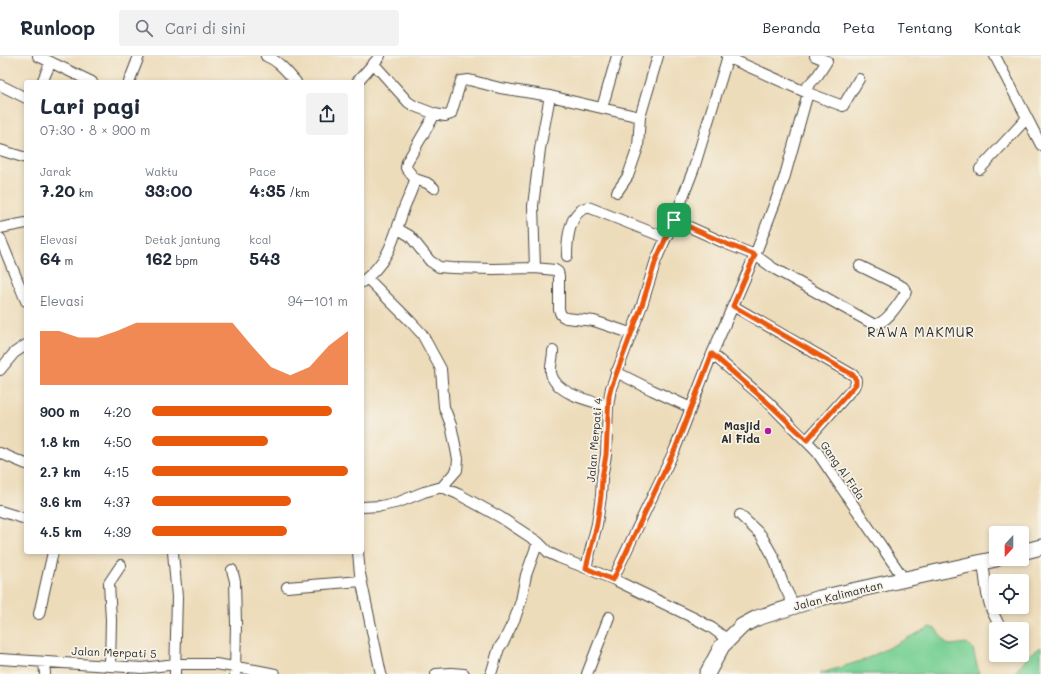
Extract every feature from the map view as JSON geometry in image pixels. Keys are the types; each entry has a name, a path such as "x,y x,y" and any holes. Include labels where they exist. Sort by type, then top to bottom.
{"main road":[{"path":"1029,550 1041,547"},
{"name":"Jalan Kalimantan","path":"707,674 722,646 742,626 757,618 820,598 989,561"}],"street":[{"path":"38,56 88,80"},
{"path":"130,80 139,56"},
{"path":"266,56 273,59 294,80"},
{"path":"359,80 380,56"},
{"path":"602,108 617,56"},
{"path":"617,192 628,176 638,147 640,117 658,56"},
{"path":"728,56 805,92 843,106 859,79"},
{"name":"Jalan Merpati 4","path":"586,568 597,524 601,496 606,455 608,406 611,388 630,333 642,305 656,260 674,220 702,143 728,56"},
{"path":"613,580 665,471 712,354 755,255 784,179 805,92 828,59 815,56"},
{"path":"995,56 1041,145"},
{"path":"43,80 51,62"},
{"path":"374,64 408,102 414,106 435,114 447,116 451,114 459,84 463,80 550,96 640,117"},
{"path":"0,85 24,97"},
{"path":"535,268 533,206 540,148 550,96"},
{"path":"434,188 427,183 416,179 406,168 406,165 435,114"},
{"path":"980,169 1027,118"},
{"path":"0,151 24,157"},
{"path":"364,508 399,502 424,492 442,487 457,470 458,459 452,425 444,407 440,369 422,334 365,276 383,261 398,228 404,208 416,179"},
{"path":"567,256 570,227 580,211 588,207 666,238"},
{"path":"674,220 755,255 773,268 873,324 880,324 885,320 906,291 903,287 860,266"},
{"path":"0,228 24,223"},
{"path":"398,228 410,236 430,261 439,266 452,268 554,269 558,272 560,313 562,316 566,318 594,321 630,333"},
{"path":"0,238 24,296"},
{"path":"733,306 856,378 856,384 854,387 807,440"},
{"path":"0,370 14,354 24,347"},
{"path":"553,351 551,372 554,381 573,395 608,406"},
{"name":"Gang Al Fida","path":"712,354 766,401 807,440 823,459 904,579"},
{"path":"616,372 691,408"},
{"path":"0,453 24,463"},
{"path":"442,487 500,517 538,542 549,552 560,558 613,580 696,619 712,628 728,640"},
{"path":"0,511 24,517"},
{"path":"740,515 761,535 774,558 782,581 794,606"},
{"path":"491,674 499,648 515,618 521,600 526,575 538,542"},
{"path":"39,614 53,554"},
{"path":"358,554 362,581 381,674"},
{"path":"174,556 177,597 175,669"},
{"path":"989,561 987,594 991,610 997,622"},
{"path":"110,666 111,620 109,583 121,565"},
{"path":"232,570 235,581 235,670"},
{"path":"287,587 362,581"},
{"path":"586,674 609,617"},
{"name":"Jalan Merpati 5","path":"0,659 175,669 214,664 235,670 275,674"},
{"path":"44,662 45,674"},
{"path":"436,674 464,674"}],"green space":[{"path":"930,627 936,629 946,644 951,645 967,643 973,649 979,674 819,674 864,660"},
{"path":"1041,647 1041,674 1014,674 1024,662 1029,662 1029,656"}],"place":[{"name":"Masjid Al Fida","path":"768,431"}],"district":[{"name":"RAWA MAKMUR","path":"921,331"}],"route":[{"path":"674,220 755,255 733,306 853,375 856,378 856,384 807,440 766,401 712,354 675,449 613,580 586,568 597,524 601,496 606,455 609,396 630,333 642,305 656,260 674,220"}]}
